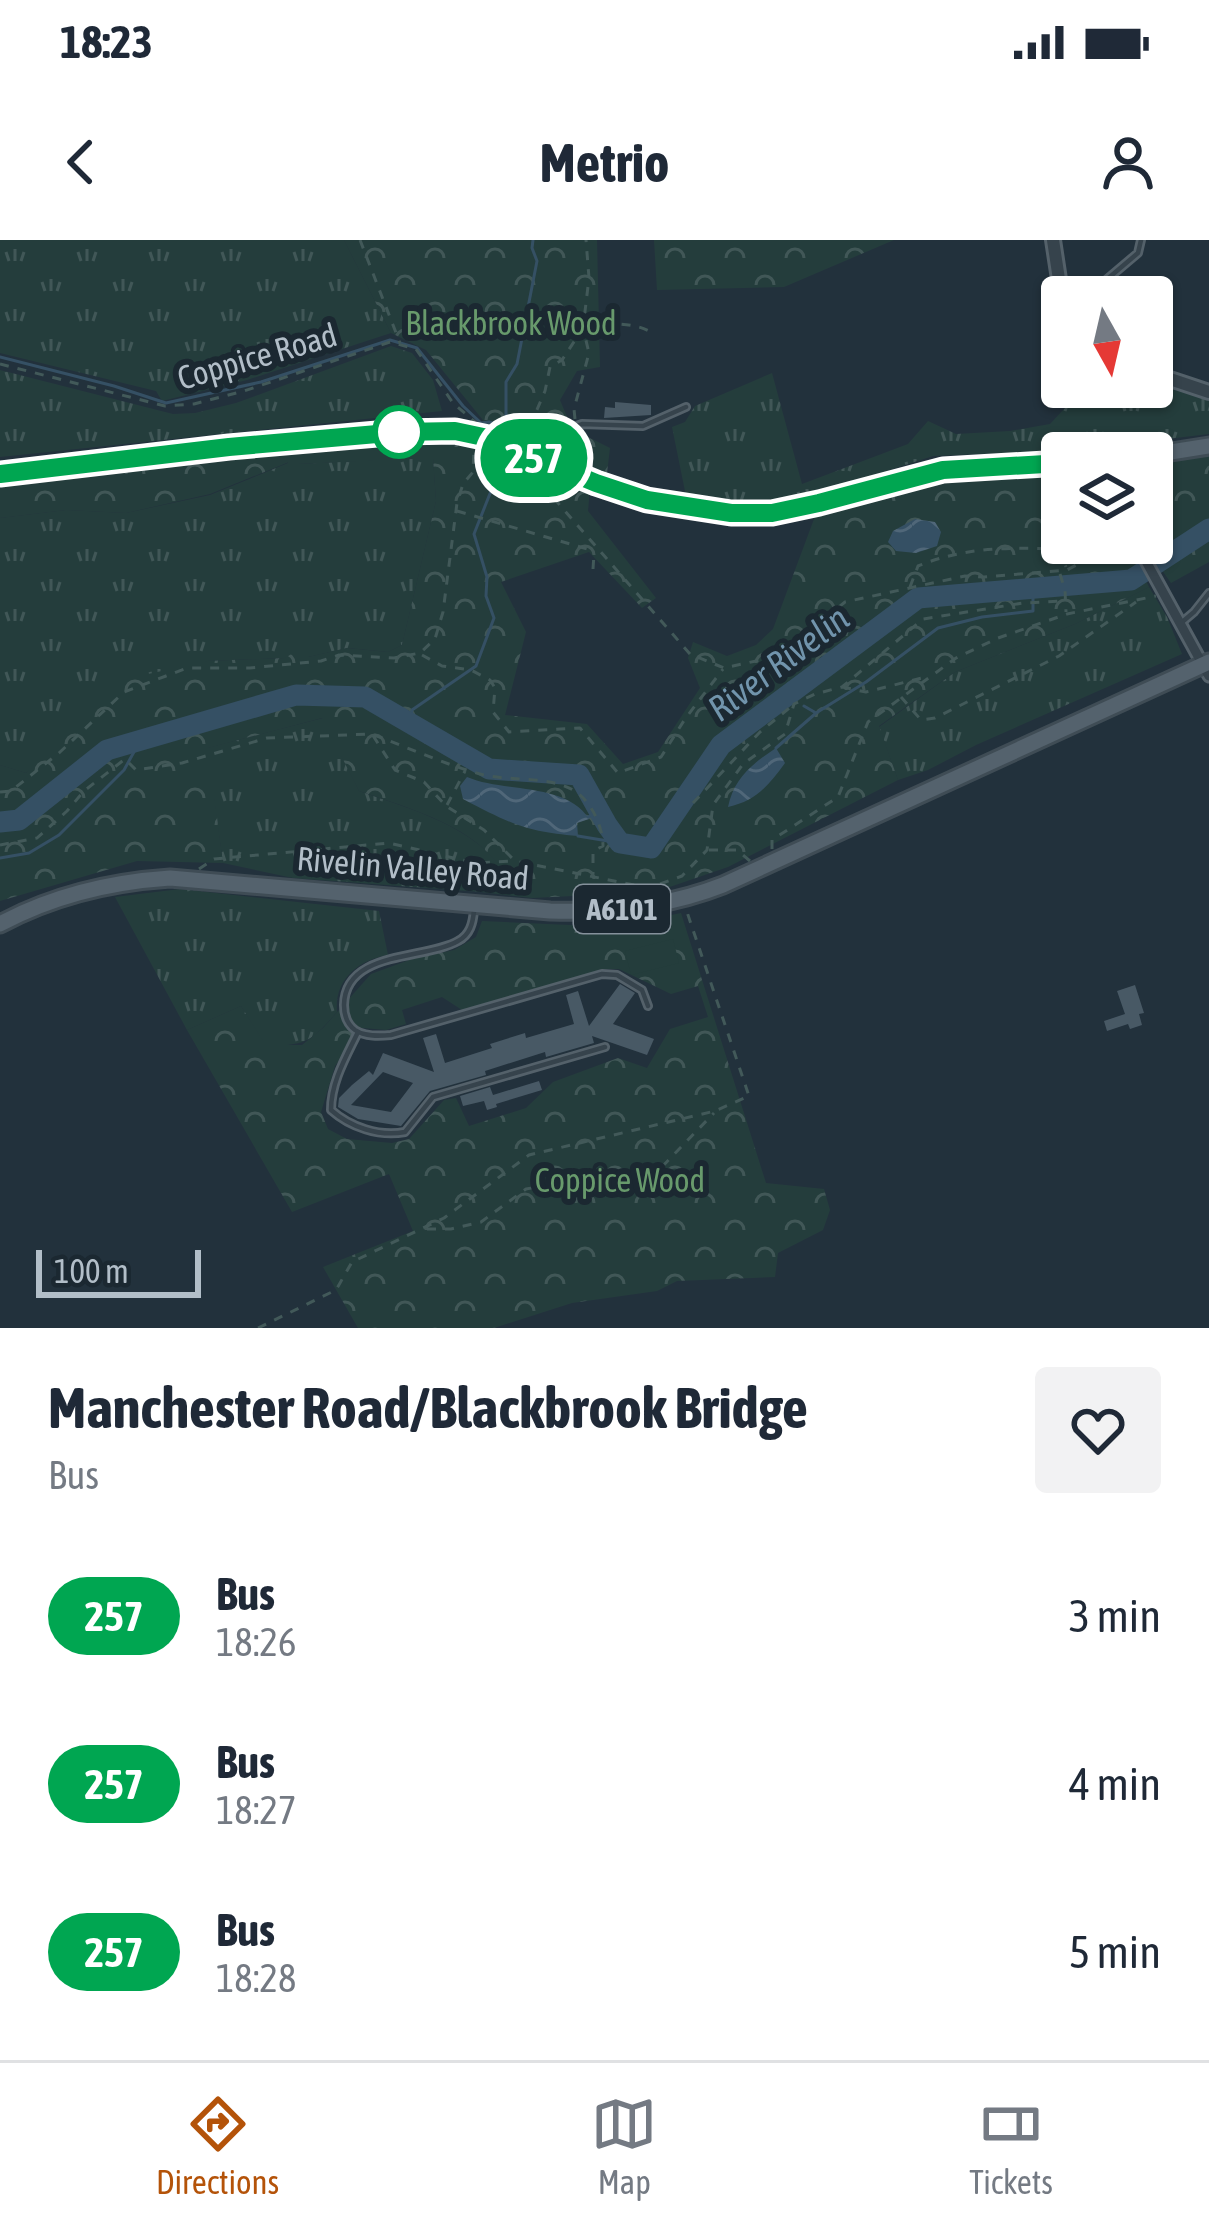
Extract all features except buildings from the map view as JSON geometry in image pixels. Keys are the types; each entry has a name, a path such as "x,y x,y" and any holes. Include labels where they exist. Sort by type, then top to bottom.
{"main road":[{"path":"0,474 229,447 455,431 481,433 533,458 647,500 731,513 772,513 943,470 1041,464"},
{"path":"1173,452 1209,446"},
{"name":"Rivelin Valley Road","path":"0,924 42,904 150,879 185,878 581,912 682,899 1206,668"}],"street":[{"path":"1053,240 1058,276"},
{"path":"1173,380 1209,392"},
{"path":"1148,564 1206,668"}],"lane":[{"path":"1111,276 1138,253 1141,240"},
{"path":"533,458 576,426 644,425 686,407"},
{"path":"1181,623 1209,592"},
{"path":"475,904 469,930 459,941 377,964 353,979 345,1013 358,1032 391,1035 602,974 617,975 642,990 648,1006"},
{"path":"358,1032 333,1088 331,1110 350,1124 392,1135 405,1132 433,1097 605,1047"}],"path":[{"path":"360,240 400,345 416,350 481,433"},
{"path":"576,426 574,409 590,353 583,328 589,278 586,240"},
{"path":"584,319 649,331"},
{"path":"527,433 550,368 562,361 583,328"},
{"name":"Coppice Road","path":"0,364 165,406 244,391 390,342 400,345"},
{"path":"0,792 11,791 59,753 124,692 187,668 250,668 339,655 394,658 420,653 435,639 443,612 456,511 473,472 481,433 487,425 527,433 550,447"},
{"path":"533,458 527,467 690,654 724,668 783,655 845,602 965,576 1059,572 1078,564"},
{"path":"456,511 595,548"},
{"path":"909,588 918,566 945,555 1006,547 1052,548 1067,570"},
{"path":"593,569 595,548"},
{"path":"1059,572 1067,614"},
{"path":"707,850 737,850 765,866 772,840 838,797 868,722 956,658 1067,614 1165,594"},
{"path":"693,803 794,704 842,687 923,619 1065,601"},
{"path":"901,697 921,720 935,718 1059,656 1137,601"},
{"path":"420,653 442,666 457,666 490,680 495,688 494,712 509,732 580,728 618,773 661,757 724,668"},
{"path":"842,687 866,692 927,676"},
{"path":"185,878 214,859 389,844 476,863 515,861 649,888 682,876 707,850 713,805 743,764 784,734 794,704"},
{"path":"0,845 37,838 84,790 125,759 136,770 182,763 267,738 372,734 482,775 575,791 592,811 603,837 603,846 593,851 593,877"},
{"path":"372,734 394,770 424,782 446,806 484,830 515,861"},
{"path":"446,806 467,769"},
{"path":"335,892 336,848"},
{"path":"258,1328 336,1290 352,1262 444,1218 529,1155 715,1112 749,1096 682,899"},
{"path":"421,1229 481,1222 526,1189 656,1174 715,1112"}],"green space":[{"path":"0,240 344,240 391,333 247,380 162,401 156,391 0,353"},
{"name":"Blackbrook Wood","path":"344,240 597,240 600,367 577,371 560,400 572,429 610,448 607,473 525,445 487,425 426,350 391,333"},
{"path":"654,240 894,240 784,287 657,290"},
{"path":"391,346 412,353 433,380 442,411 0,457 0,370 173,414 195,413 236,403"},
{"path":"772,373 802,484 908,444 928,421 956,434 1050,424 1065,408 1173,408 1173,386 1209,397 1209,434 1173,438 1173,432 1041,432 1041,451 933,456 782,501 730,503 686,496 672,427 685,422 695,406"},
{"path":"431,440 472,446 590,488 588,511 656,598 642,608 589,552 501,582 526,632 505,715 587,724 623,764 658,752 700,688 688,658 693,642 727,656 756,645 773,629 817,511 940,478 1041,472 1041,564 1138,564 1149,587 1075,624 955,672 879,726 898,780 728,867 655,892 532,898 481,892 507,877 494,859 442,822 359,791 322,718 208,748 223,863 137,861 0,901 0,765 26,773 130,678 207,661 285,658 298,650 308,657 347,648 388,652 402,645 436,501 433,458 298,464 297,452"},
{"path":"297,452 299,464 433,457 436,501 402,645 388,652 348,648 308,657 207,661 26,773 0,765 0,518 66,510 126,513 210,495 288,463 288,454"},
{"path":"288,454 289,462 210,494 126,513 66,510 0,518 0,486"},
{"path":"1209,454 1209,562 1171,583 1158,564 1173,564 1173,460"},
{"path":"1149,587 1182,654 898,780 879,727 955,672 1075,624"},
{"path":"323,718 359,791 461,832 495,859 508,877 481,892 293,878 223,863 207,748"},
{"path":"180,889 379,911 388,955 350,973 339,990 337,1012 306,1040 266,1046 241,1006 187,1030 115,897"},
{"name":"Coppice Wood","path":"681,913 766,1183 824,1189 830,1210 823,1230 778,1253 775,1277 677,1281 657,1291 572,1303 494,1328 358,1328 323,1267 413,1231 389,1174 292,1212 187,1030 241,1006 266,1045 302,1045 371,974 454,950 476,937 482,921 614,927","holes":["604,969 619,969 671,994 698,986 708,1017 670,1029 647,1068 618,1058 553,1082 526,1108 469,1126 456,1098 444,1100 409,1139 392,1143 347,1139 328,1129 321,1112 335,1066 363,1028 386,1030 406,1024 402,1010 442,997 462,1010"]},
{"path":"673,939 679,963 631,975 625,951"}],"water":[{"path":"915,519 935,522 941,532 937,546 916,553 896,551 888,542 893,531"},
{"path":"776,748 785,763 773,778 754,796 728,807 745,773"},
{"path":"467,777 565,799 589,819 577,823 578,836 518,825 463,799 460,786"}],"waterway":[{"path":"0,357 166,403 261,382 390,340 417,348 481,423 506,427 506,382 517,364 537,261 533,240"},
{"path":"410,722 412,710 476,666 494,618 474,534 499,460"},
{"name":"River Rivelin","path":"0,822 19,820 107,750 296,695 365,697 489,769 579,775 620,843 651,848 721,745 918,598 1131,580 1209,529"},
{"path":"804,706 816,713 938,628 1033,611 1033,587"},
{"path":"776,748 815,714"},
{"path":"0,858 29,853 59,835 124,770 140,741"},
{"path":"588,817 601,812"},
{"path":"578,836 620,843"}],"bus line":[{"name":"257","path":"0,474 229,447 455,431 488,438 647,500 731,513 772,513 943,470 1041,464"}]}
